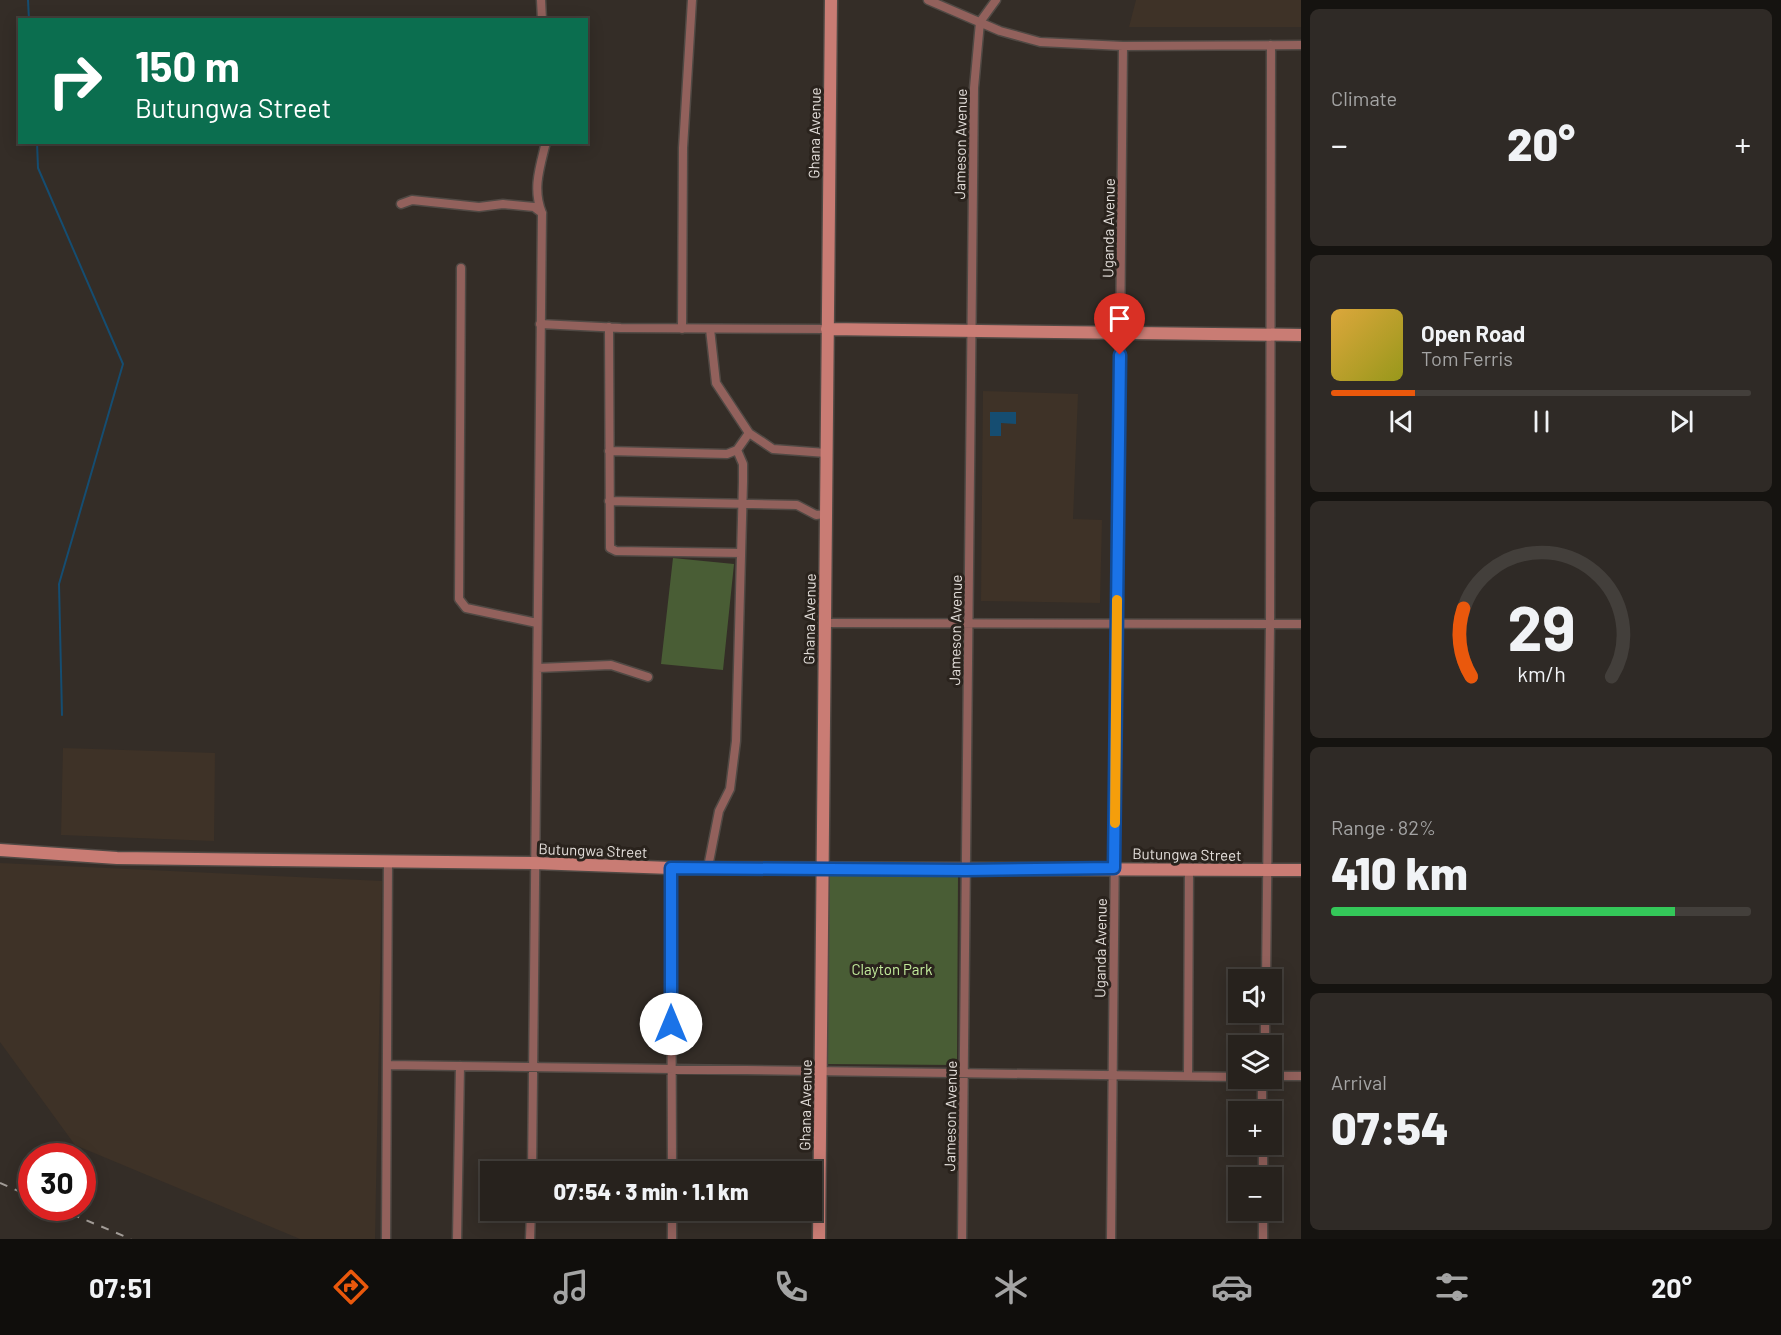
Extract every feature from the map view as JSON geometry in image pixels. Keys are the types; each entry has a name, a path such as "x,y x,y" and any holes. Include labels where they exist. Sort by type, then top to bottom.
{"main road":[{"name":"Ghana Avenue","path":"819,1239 831,0"},
{"path":"827,329 1301,335"},
{"name":"Butungwa Street","path":"0,850 117,858 534,863 671,868 1301,870"}],"street":[{"path":"541,0 542,18"},
{"path":"682,329 683,148 692,0"},
{"path":"928,0 1000,31 1040,42 1123,46 1301,45"},
{"path":"980,22 996,0"},
{"name":"Jameson Avenue","path":"962,1239 974,88 980,22"},
{"path":"1266,969 1270,624 1271,45"},
{"name":"Uganda Avenue","path":"1111,1239 1123,46"},
{"path":"531,1161 542,213 537,201 536,184 546,144"},
{"path":"401,204 412,200 479,207 503,204 534,207 542,213"},
{"path":"461,268 462,361 458,444 457,571 459,600 466,608 537,622"},
{"path":"540,324 682,329 827,329"},
{"path":"609,327 611,403 609,544 613,550 741,554"},
{"path":"710,329 716,383 749,433 773,449 826,453"},
{"path":"609,451 727,454 737,450 749,433"},
{"path":"708,867 719,811 730,789 736,741 743,464 737,450"},
{"path":"609,501 797,505 816,515 825,514"},
{"path":"824,623 1301,624"},
{"path":"538,668 611,665 648,677"},
{"path":"386,1239 388,862"},
{"path":"671,868 672,1161"},
{"path":"1188,1076 1190,869"},
{"path":"388,1065 1228,1077"},
{"path":"457,1239 460,1066"},
{"path":"1282,1076 1301,1076"},
{"path":"530,1239 531,1221"},
{"path":"672,1221 672,1239"},
{"path":"1263,1221 1263,1239"}],"shaded area":[{"path":"1136,0 1301,0 1301,27 1129,27"},
{"path":"983,391 1078,394 1073,519 1102,520 1100,603 981,601"},
{"path":"63,748 215,753 214,841 61,835"},
{"path":"0,863 382,881 375,1239 300,1239 96,1154 96,1143 74,1143 0,1042"}],"green space":[{"path":"673,558 734,564 723,670 661,664"},
{"name":"Clayton Park","path":"828,873 958,873 957,1065 826,1064"}],"water":[{"path":"990,412 1016,412 1016,424 1001,423 1001,436 990,436"}],"waterway":[{"path":"28,0 29,18"},
{"path":"37,144 38,168 123,364 59,584 62,715"}],"railway":[{"path":"0,1183 18,1191"},
{"path":"88,1221 131,1239"}],"slow traffic":[{"path":"1115,823 1117,600"}],"route":[{"path":"671,1024 671,868 966,870 1114,868 1120,355"}]}
